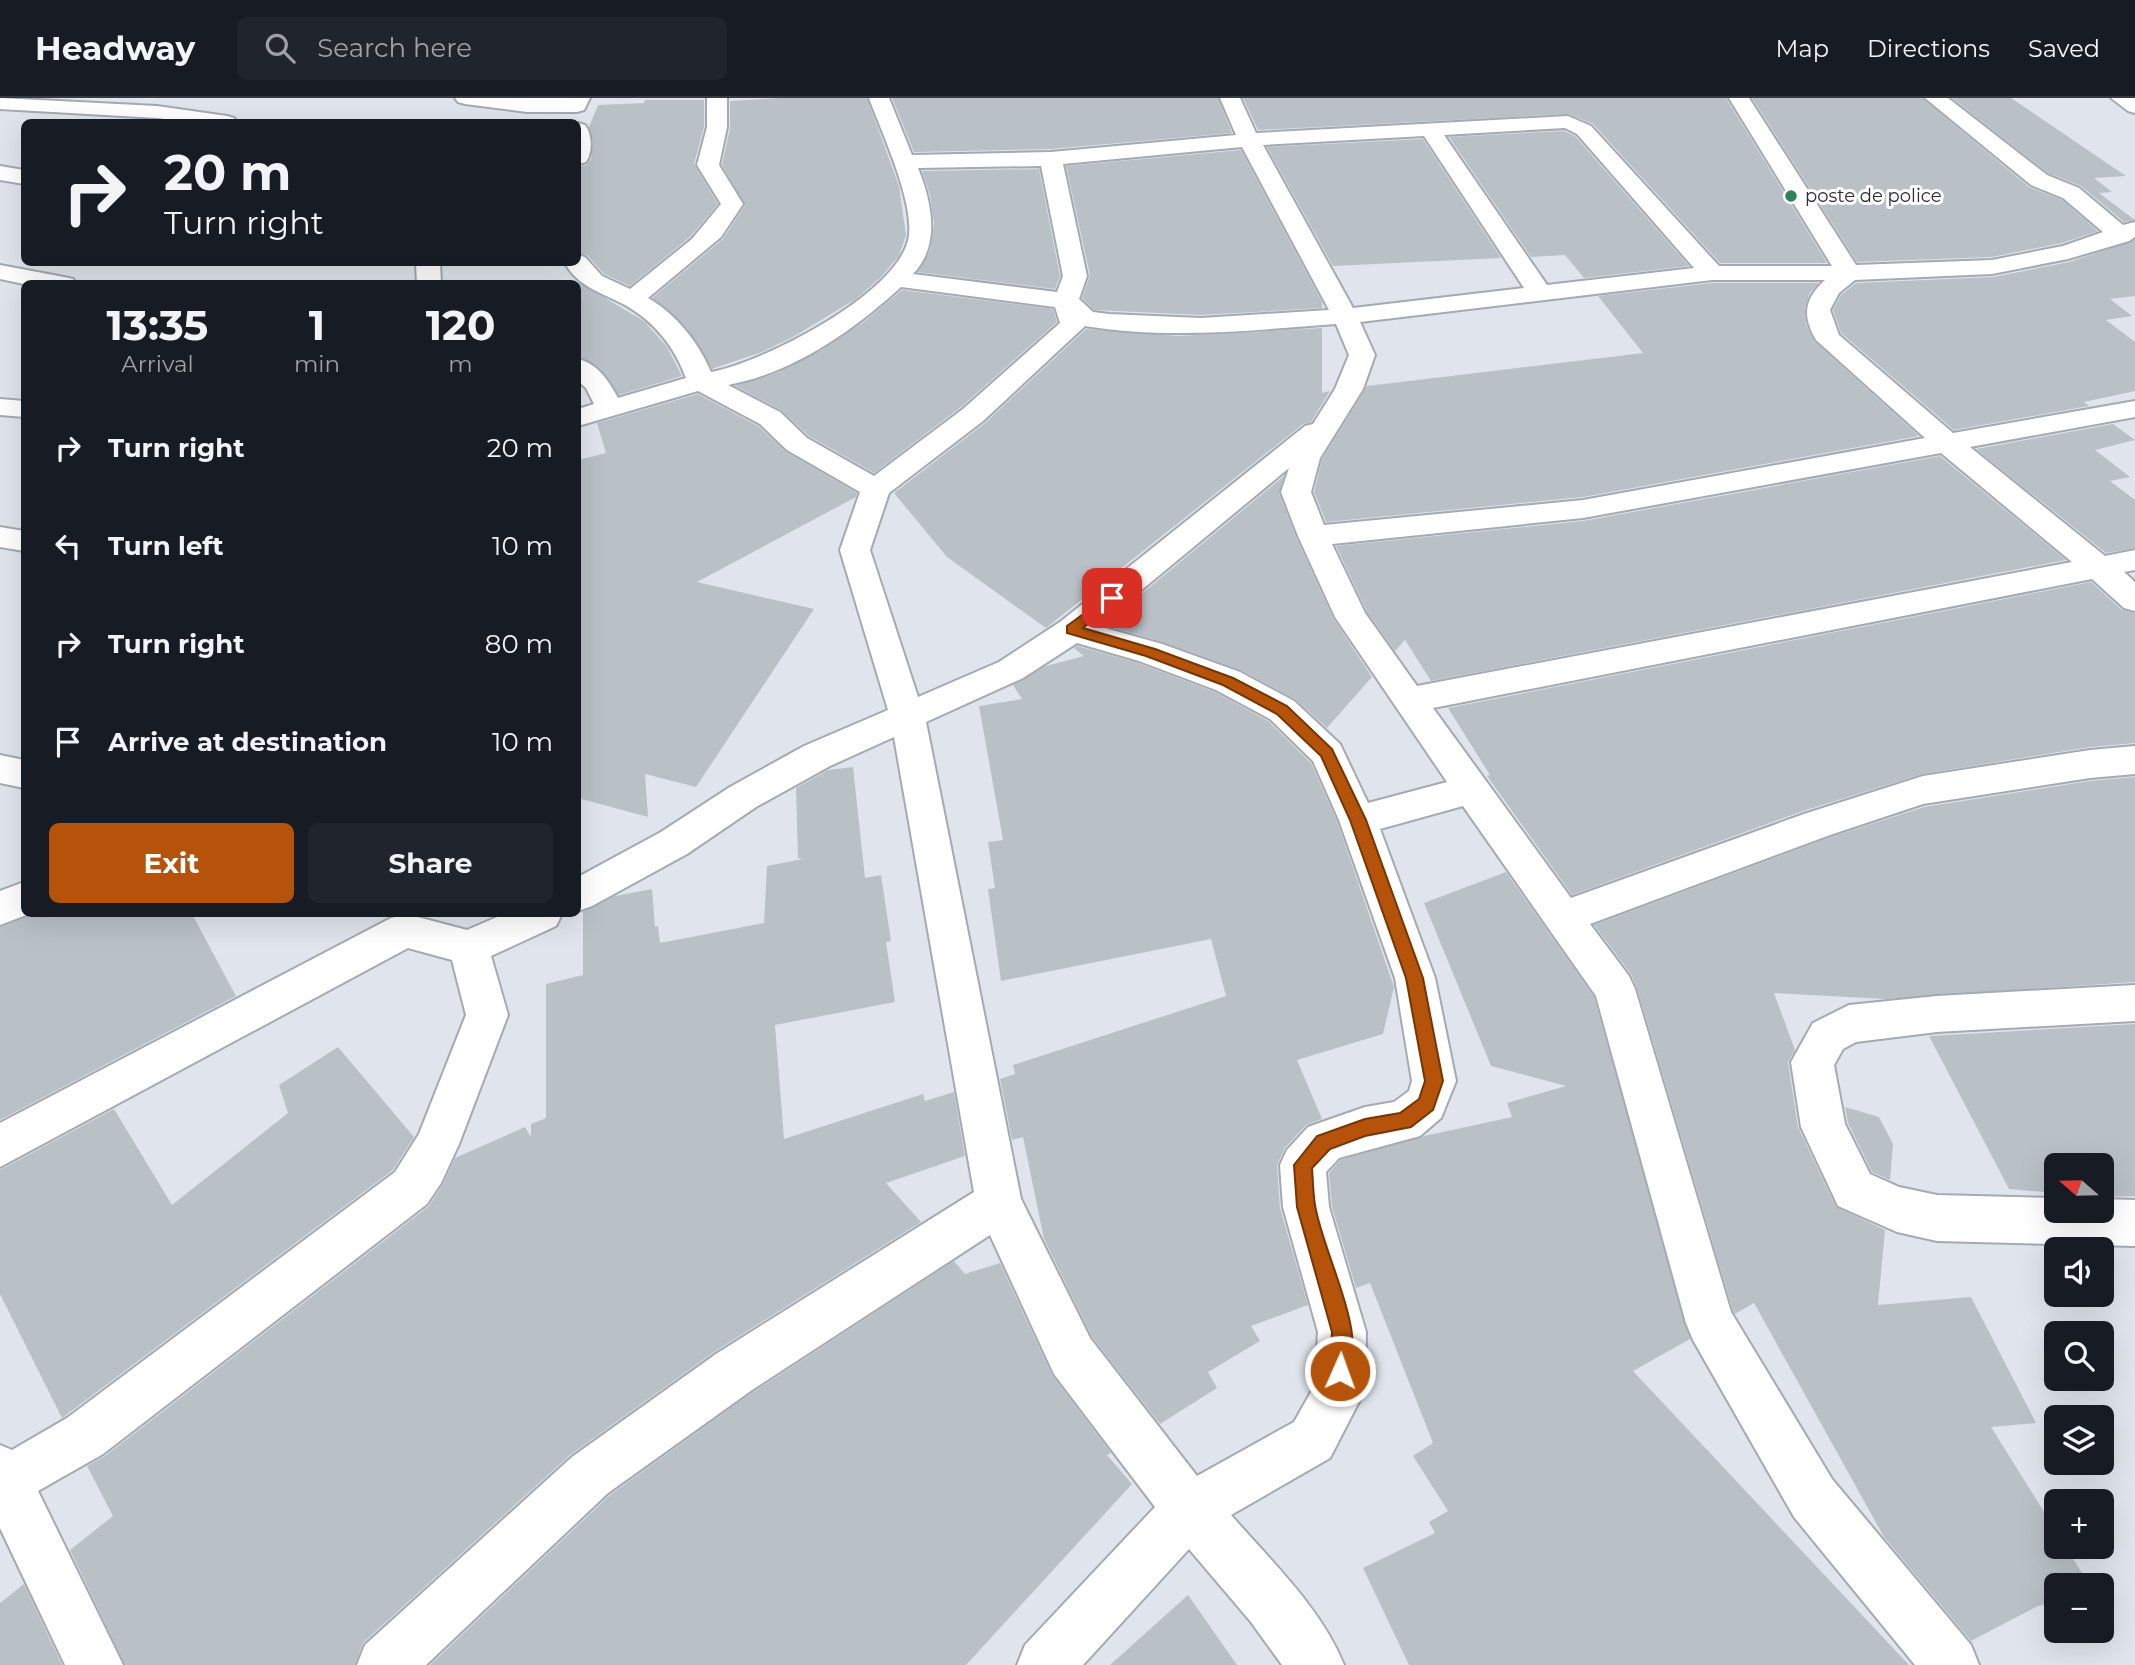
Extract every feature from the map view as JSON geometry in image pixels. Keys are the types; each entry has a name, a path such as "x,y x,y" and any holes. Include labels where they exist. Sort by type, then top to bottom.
{"street":[{"path":"465,98 578,109"},
{"path":"633,299 698,245 726,216 732,204 708,165 717,127 718,98"},
{"path":"581,417 609,406 734,376 817,340 860,311 913,260 921,234 913,184 879,98"},
{"path":"1230,98 1247,140 1346,316 1362,355 1349,388 1306,458 1296,492 1313,536 1351,617 1615,989 1710,1323 1813,1498 1951,1665"},
{"path":"1739,98 1849,274"},
{"path":"1936,98 2039,180 2071,193 2128,232"},
{"path":"2121,98 2135,107"},
{"path":"0,103 157,112 206,119"},
{"path":"903,162 1051,159 1247,140 1429,128 1563,114 1584,130 1713,273"},
{"path":"1429,128 1541,295"},
{"path":"1051,159 1075,276 1066,301 1073,326 973,415 876,489 855,550 907,715 999,1203 1072,1356 1189,1509 1271,1602 1316,1665"},
{"path":"0,173 21,176"},
{"path":"895,279 1066,301 1085,317 1109,322 1201,326 1346,316 1713,273 1849,274 1992,267 2068,252 2128,232"},
{"path":"578,266 580,271 597,284 633,299 653,312 680,337 694,361 701,382 770,418 797,444 876,489"},
{"path":"0,272 43,280"},
{"path":"1849,274 1826,290 1816,306 1819,326 1829,341 2135,600"},
{"path":"581,370 597,384 609,406"},
{"path":"0,407 21,409"},
{"path":"1313,536 1583,509 2135,409"},
{"path":"581,893 674,843 743,797 817,756 1011,670 1072,630 1326,423"},
{"path":"0,537 21,540"},
{"path":"1409,701 2135,560"},
{"path":"1045,1665 1189,1509 1312,1440 1340,1390 1342,1332 1306,1207 1303,1165 1324,1142 1365,1128 1404,1121 1426,1104 1434,1081 1415,978 1358,820 1327,753 1282,710 1228,681 1150,652 1072,630"},
{"path":"1564,917 1805,828 1923,790 2090,764 2135,760"},
{"path":"0,769 21,773"},
{"path":"1358,820 1473,789"},
{"path":"0,909 21,899"},
{"path":"0,1146 405,922 469,947 535,917"},
{"path":"95,1665 2,1477 34,1468 85,1436 411,1188 437,1144 487,1015 469,947"},
{"path":"2135,1003 1937,1014 1849,1024 1828,1036 1812,1062 1823,1127 1854,1190 1897,1209 1937,1218 2135,1223"},
{"path":"386,1665 590,1475 734,1372 999,1203"}],"building":[{"path":"867,98 899,186 906,235 899,256 881,277 856,299 793,337 762,352 712,369 687,328 652,298 723,239 745,205 722,165 730,128 730,101"},
{"path":"892,98 1218,98 1232,133 1051,149 914,152"},
{"path":"1243,98 1726,98 1827,263 1720,263 1593,124 1569,114 1258,130"},
{"path":"1752,98 1922,98 2029,187 2062,200 2098,231 2062,243 1992,257 1857,262"},
{"path":"1952,98 2011,98 2126,176 2094,178 2112,192 2099,193 2135,220 2124,222 2081,186 2048,173"},
{"path":"645,100 704,100 704,127 694,164 718,204 690,237 630,286 604,274 587,255 581,254 581,166 587,165 591,159 593,143 589,127 598,105 644,103"},
{"path":"1564,131 1575,136 1689,266 1584,278 1565,255 1531,257 1449,137"},
{"path":"1423,139 1501,258 1333,266 1267,147"},
{"path":"1241,150 1322,302 1322,308 1201,315 1094,310 1082,298 1090,275 1066,166"},
{"path":"1039,169 1060,276 1055,289 918,272 930,251 934,223 930,195 922,171"},
{"path":"2135,240 2135,296 2110,299 2132,316 2106,320 2135,342 2135,391 2084,402 2089,406 1954,430 1841,333 1833,310 1841,295 1856,283 1993,277 2069,262"},
{"path":"1712,283 1819,283 1810,293 1805,308 1806,324 1814,341 1919,436 1583,497 1326,522 1314,492 1322,459 1367,386 1643,353 1598,296"},
{"path":"581,284 644,321 667,347 682,376 619,395 598,367 581,358"},
{"path":"902,290 1053,309 1057,322 961,407 874,473 809,436 781,410 735,386 777,373 822,350 865,321"},
{"path":"1322,328 1322,393 1330,391 1311,422 1303,424 1046,628 947,557 894,493 985,423 1086,329 1179,336"},
{"path":"698,394 758,426 786,452 857,493 856,497 697,582 814,609 696,787 645,774 648,817 581,799 581,459 606,453 597,423"},
{"path":"2113,424 2135,440 2095,450 2130,477 2110,481 2135,500 2135,548 2106,553 1976,449"},
{"path":"1940,456 2066,560 1431,681 1405,640 1395,651 1367,612 1336,546 1583,521"},
{"path":"1284,476 1279,493 1296,537 1333,618 1372,677 1327,728 1295,699 1241,670 1163,642 1104,625"},
{"path":"2091,582 2122,610 2135,613 2135,743 2090,747 1922,774 1803,811 1572,895 1487,776 1490,775 1448,708"},
{"path":"1077,646 1138,663 1215,692 1268,721 1311,763 1337,821 1394,987 1383,1034 1297,1060 1322,1119 1306,1125 1285,1148 1277,1165 1280,1208 1308,1305 1251,1326 1260,1341 1208,1372 1217,1388 1160,1424 1092,1337 1044,1239 1023,1137 1012,1140 1000,1079 1015,1074 1013,1065 1226,996 1211,939 1001,981 988,889 995,888 988,842 1003,840 979,706 1022,699 1013,685 1046,666 1084,656 1074,648"},
{"path":"853,767 865,878 881,875 891,941 886,942 895,1002 775,1025 784,1139 923,1094 925,1101 954,1092 965,1156 886,1183 921,1222 714,1352 570,1455 363,1643 355,1665 125,1665 70,1550 113,1516 87,1466 105,1456 429,1206 455,1158 525,1127 531,1137 531,1124 546,1118 546,984 583,975 583,912 615,896 652,889 655,927 658,926 660,943 764,923 767,866 803,859 798,858 796,788 828,770"},
{"path":"2135,777 2135,982 1886,999 1774,993 1795,1050 1788,1062 1798,1127 1836,1207 1885,1230 1878,1305 1971,1297 2036,1423 1991,1427 2044,1512 2044,1559 2073,1559 2082,1573 2044,1573 2044,1604 1971,1641 1884,1537 1754,1303 1735,1314 1733,1311 1637,988 1631,974 1594,925 1831,837 1924,807 2090,781"},
{"path":"1506,872 1594,997 1690,1339 1633,1371 1909,1665 1409,1665 1363,1568 1435,1533 1429,1522 1448,1511 1413,1456 1433,1443 1370,1283 1356,1288 1332,1207 1329,1173 1340,1160 1424,1136 1512,1117 1507,1103 1566,1086 1491,1066 1424,903"},
{"path":"25,917 194,917 236,996 0,1120 0,927"},
{"path":"2135,1024 2135,1196 2114,1197 2114,1153 2044,1153 2044,1192 2009,1189 1929,1036"},
{"path":"338,1047 414,1137 393,1170 62,1418 0,1294 0,1170 114,1109 172,1205 288,1113 279,1085"},
{"path":"1845,1107 1879,1117 1893,1144 1890,1180 1872,1172 1848,1123"},
{"path":"954,1261 965,1274 1000,1263 1052,1375 1111,1453 1107,1455 1132,1484 966,1665 430,1665 610,1495 753,1392"},
{"path":"24,1584 62,1665 0,1665 0,1603"},
{"path":"1188,1595 1237,1665 1110,1665"}],"place":[{"name":"poste de police","path":"1791,196"}],"route":[{"path":"1112,598 1072,630 1150,652 1228,681 1282,710 1327,753 1358,820 1415,978 1434,1081 1426,1104 1404,1121 1365,1128 1324,1142 1303,1165 1306,1207 1342,1332 1340,1371"}]}
